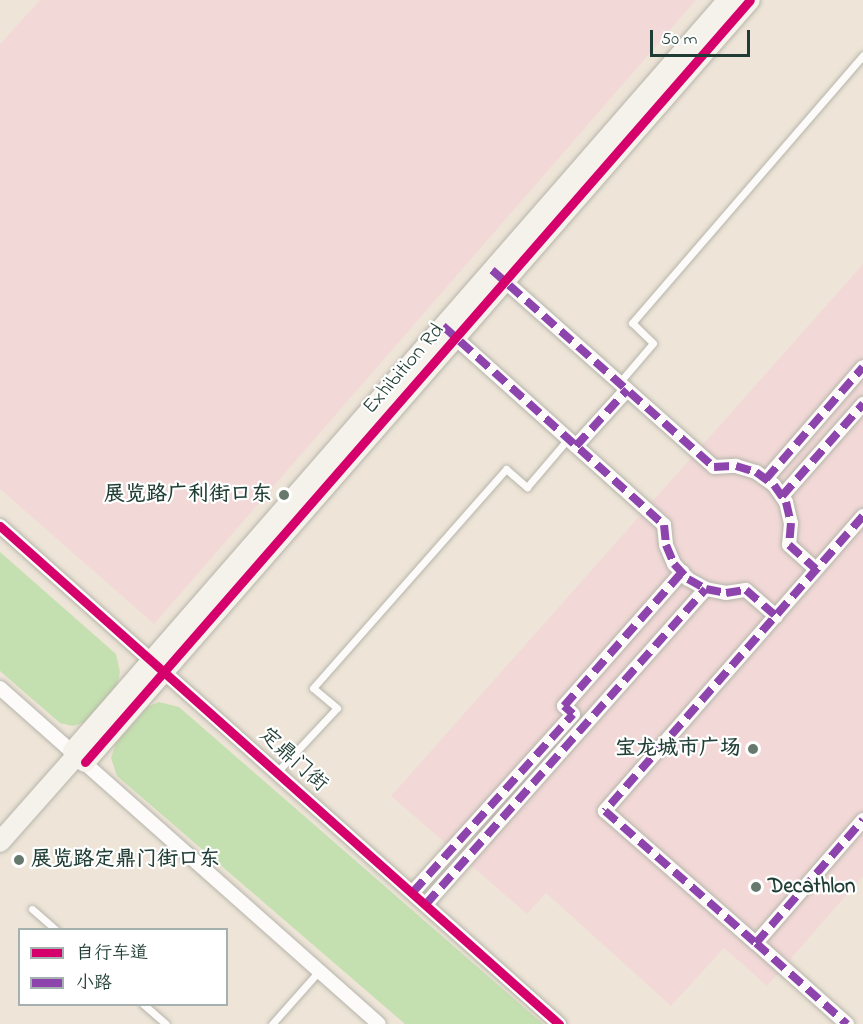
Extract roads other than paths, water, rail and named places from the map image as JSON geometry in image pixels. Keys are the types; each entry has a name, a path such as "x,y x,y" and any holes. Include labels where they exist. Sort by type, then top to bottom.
{"street":[{"name":"Exhibition Rd","path":"499,276 728,0"},
{"name":"Exhibition Rd","path":"0,842 449,332 750,0"},
{"path":"499,276 714,467 736,466 766,479 782,496 791,523 789,544 816,569"},
{"path":"449,332 664,525 666,545 682,572 706,589 726,592 746,590 776,616"},
{"path":"766,479 863,368"},
{"path":"572,443 623,386"},
{"path":"782,496 863,404"},
{"path":"847,1024 605,811 863,516"},
{"name":"定鼎门街","path":"0,526 159,664 559,1024"},
{"path":"413,892 573,714 564,706 682,572"},
{"path":"426,904 706,589"},
{"path":"0,688 379,1024"},
{"path":"756,943 863,820"}],"lane":[{"path":"623,386 653,343 632,323 863,55"},
{"path":"278,771 337,708 314,688 506,469 527,487 572,443"},
{"path":"32,909 54,928"},
{"path":"272,1024 320,971"},
{"path":"144,1006 166,1024"}],"place":[{"name":"展览路广利街口东","path":"284,495"},
{"name":"宝龙城市广场","path":"753,749"},
{"name":"展览路定鼎门街口东","path":"19,860"},
{"name":"Decathlon","path":"756,887"}]}
